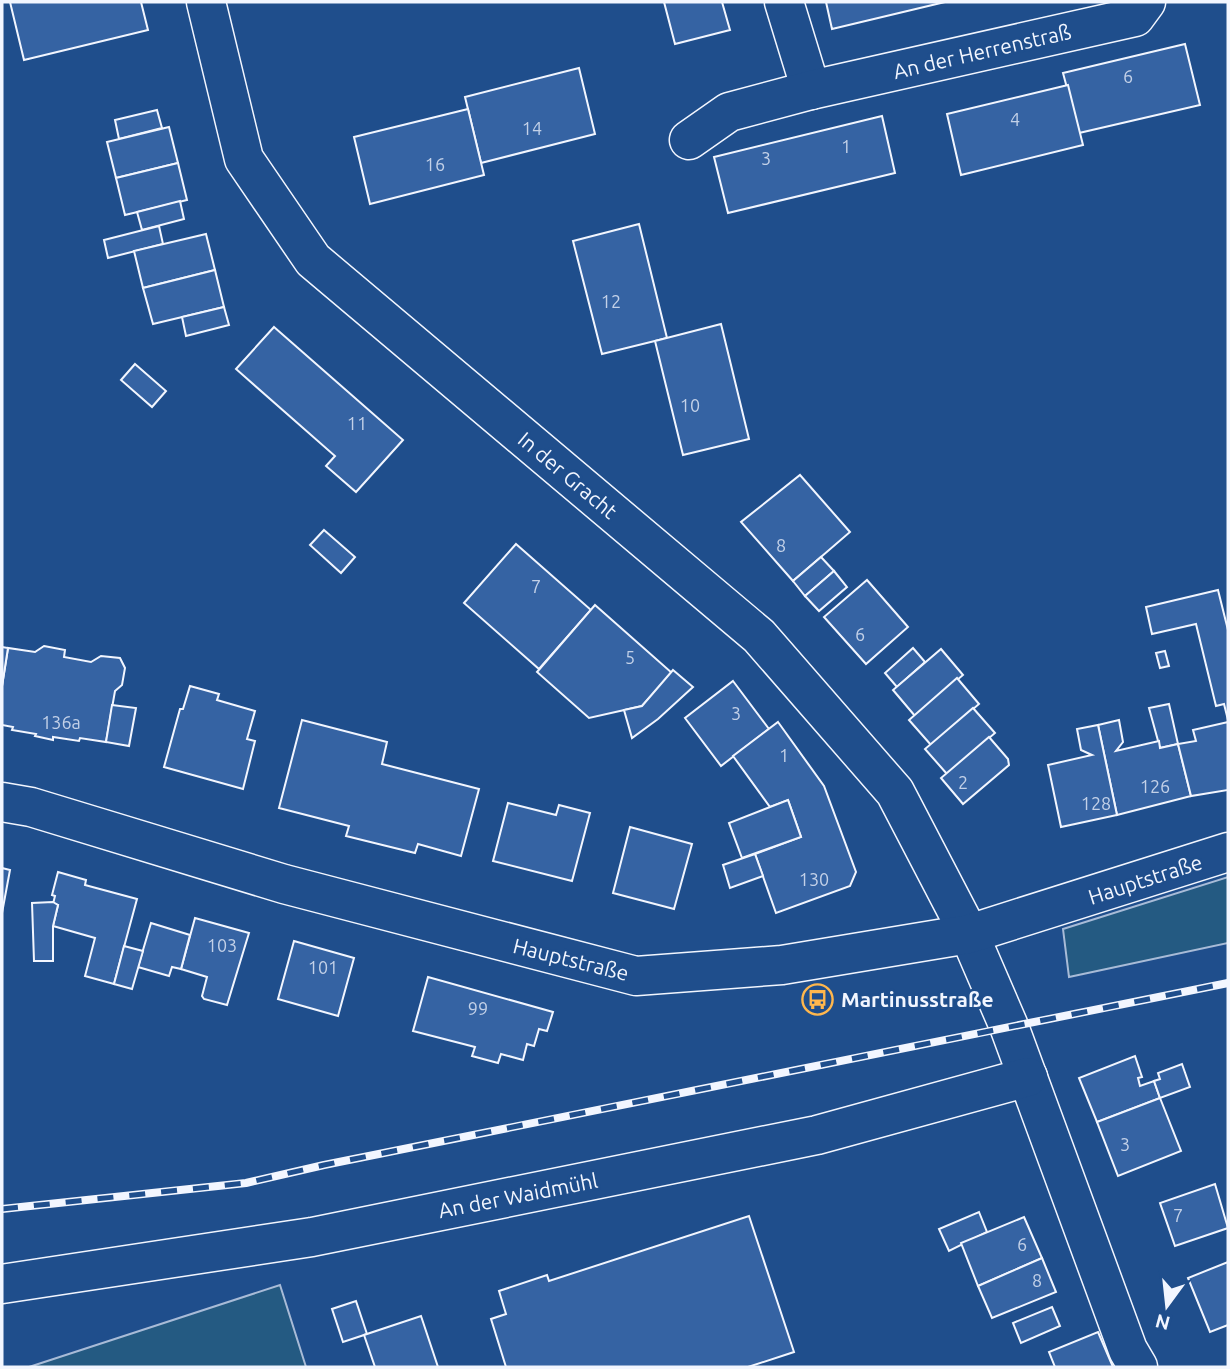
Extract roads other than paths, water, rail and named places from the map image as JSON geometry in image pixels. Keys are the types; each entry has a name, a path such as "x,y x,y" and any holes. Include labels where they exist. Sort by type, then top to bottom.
{"street":[{"name":"In der Gracht","path":"206,2 244,159 313,260 759,636 895,792 969,934"},
{"path":"783,2 811,90"},
{"name":"An der Herrenstraß","path":"689,140 729,111 1135,17 1146,2"},
{"name":"Hauptstraße","path":"2,802 30,807 284,884 636,976 782,965 969,934 1228,852"},
{"path":"969,934 1010,1029 1128,1350 1138,1367"},
{"name":"An der Waidmühl","path":"2,1284 312,1237 817,1135 1028,1077"}],"railway":[{"path":"2,1209 246,1183 1228,983"}],"place":[{"name":"Martinusstraße","path":"818,999"}]}
